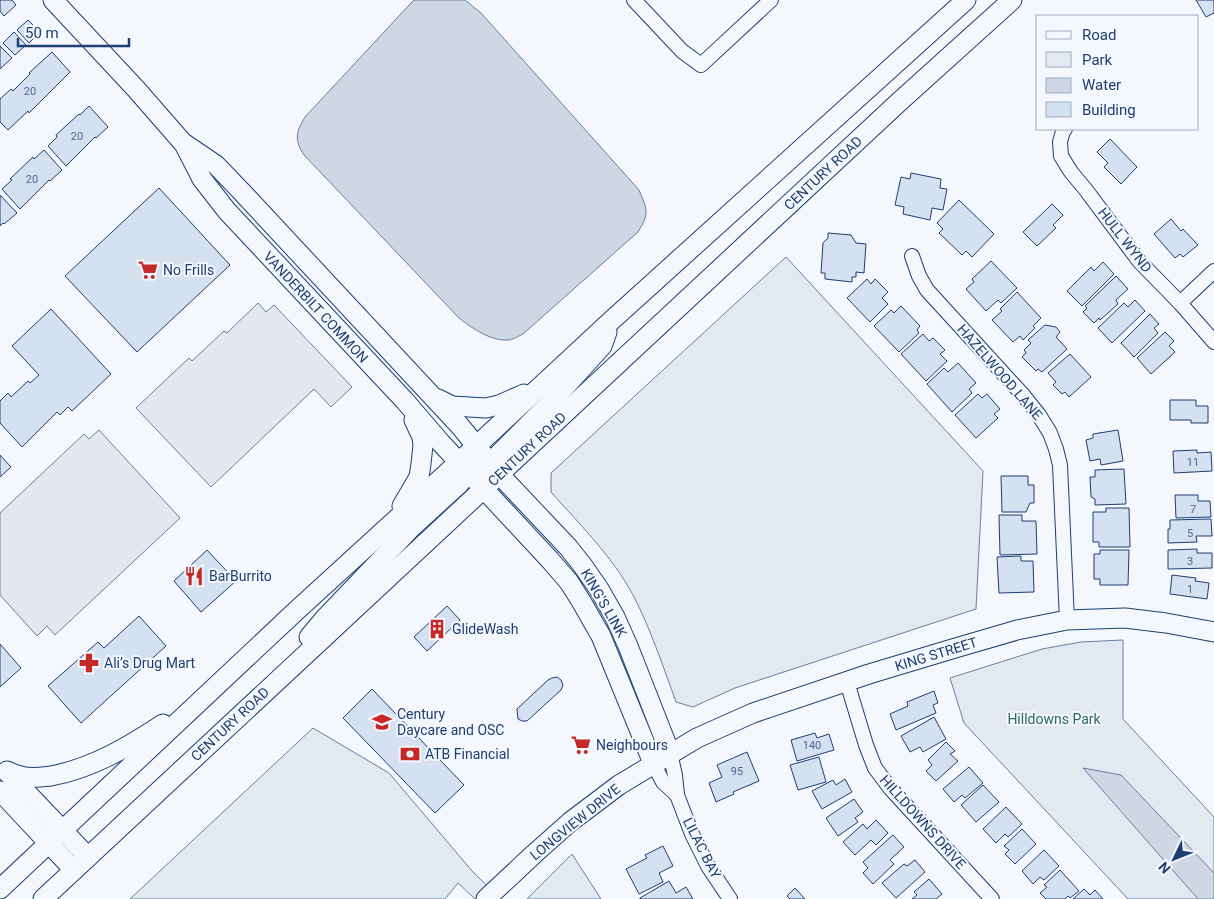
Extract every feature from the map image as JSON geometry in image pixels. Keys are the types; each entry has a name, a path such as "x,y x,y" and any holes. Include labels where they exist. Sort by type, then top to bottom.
{"main road":[{"name":"VANDERBILT COMMON","path":"53,0 136,89 184,144 202,179 227,211 405,401 463,467"},
{"path":"0,889 393,522 463,467 477,446 612,320 966,0"},
{"name":"CENTURY ROAD","path":"495,469 1012,0"},
{"name":"VANDERBILT COMMON","path":"184,144 216,165 433,396 477,446"},
{"path":"484,489 484,474 495,469 552,401 602,346 612,320"},
{"path":"433,396 452,406 486,408 500,406 539,388"},
{"path":"393,522 419,477 423,445 422,437 405,401"},
{"name":"KING'S LINK","path":"477,446 495,469 568,547 599,589 615,617 628,646 670,753"},
{"path":"250,706 325,618 412,527 459,484 463,467"},
{"name":"KING'S LINK","path":"463,467 563,575 589,613 601,636 653,763"},
{"name":"CENTURY ROAD","path":"43,899 484,489"},
{"name":"KING STREET","path":"670,753 697,738 753,713 1017,630 1067,620 1125,618 1214,632"},
{"path":"3,767 22,777 34,778 60,774 89,765 126,748 202,700"},
{"name":"LONGVIEW DRIVE","path":"486,899 570,822 619,785 670,753"},
{"path":"3,767 88,857"},
{"path":"0,791 74,870"}],"street":[{"path":"634,0 682,51 701,65 772,0"},
{"name":"HULL WYND","path":"1064,130 1060,142 1061,156 1071,172 1139,261 1180,303 1214,342"},
{"name":"HAZELWOOD LANE","path":"912,256 919,276 927,290 1023,395 1050,433 1060,466 1067,620"},
{"path":"1180,303 1214,271"},
{"name":"HILLDOWNS DRIVE","path":"847,682 874,768 992,899"},
{"name":"LILAC BAY","path":"670,753 677,795 692,834 708,866 730,899"},
{"name":"LILAC BAY","path":"653,763 663,782 677,795"}],"green space":[{"path":"786,257 983,471 976,609 735,688 693,707 676,702 649,629 630,589 599,546 551,492 551,473"},
{"name":"Hilldowns Park","path":"1123,640 1123,719 1214,817 1214,899 1128,899 964,723 950,678 1042,649 1081,642"},
{"path":"313,728 389,773 473,872 501,899 475,899 458,883 445,899 130,899"},
{"path":"572,854 601,899 527,899"}],"shaded area":[{"path":"258,303 266,312 274,305 352,387 331,407 314,389 211,487 136,408 189,358 192,361 224,331 227,333"},
{"path":"99,430 180,518 55,635 47,626 37,636 0,595 0,513 84,434 89,439"}],"water":[{"path":"414,0 465,0 481,13 639,190 645,207 646,215 638,232 523,334 508,340 488,336 475,330 459,318 304,155 299,145 297,136 305,117"},
{"path":"1083,768 1121,775 1214,873 1214,899 1198,899"}],"building":[{"path":"0,0 12,0 16,5 4,16 0,11"},
{"path":"1196,0 1214,0 1214,13 1206,17"},
{"path":"28,20 40,32 29,43 17,30"},
{"path":"14,32 26,45 15,55 3,43"},
{"path":"0,46 12,58 0,69"},
{"path":"52,52 70,72 29,113 28,111 8,130 0,122 0,99 11,89 13,91"},
{"path":"89,106 108,127 95,137 66,166 48,146 57,137 56,135"},
{"path":"1110,139 1137,167 1121,184 1104,167 1108,163 1097,152"},
{"path":"44,150 62,170 49,180 20,209 2,189 33,157 34,159"},
{"path":"911,173 941,179 940,188 947,189 943,210 932,208 930,220 903,214 904,207 895,205 901,177 910,179"},
{"name":"No Frills","path":"159,188 230,265 137,352 65,276"},
{"path":"0,195 17,213 0,226"},
{"path":"959,200 994,234 972,257 966,251 962,255 939,233 943,229 937,223"},
{"path":"1052,204 1063,215 1053,225 1056,228 1037,246 1023,232"},
{"path":"1171,219 1181,231 1183,229 1198,245 1183,257 1180,254 1175,258 1154,234"},
{"path":"828,233 851,235 856,243 866,244 864,273 856,272 856,277 852,277 852,282 825,279 825,273 821,273 823,243 828,238"},
{"path":"991,261 1017,288 1001,303 998,300 986,311 966,289 974,282 972,279"},
{"path":"1103,262 1114,274 1082,306 1067,291 1091,267 1094,271"},
{"path":"1116,276 1128,289 1116,300 1118,304 1094,323 1083,312 1087,308 1085,306"},
{"path":"867,279 871,284 875,279 888,292 882,298 888,304 870,322 847,298"},
{"path":"1017,292 1041,318 1033,326 1035,328 1023,340 1020,336 1013,342 992,320"},
{"path":"1135,300 1145,311 1112,343 1098,328 1124,303 1128,307"},
{"path":"901,306 920,326 917,330 919,333 899,352 874,326 891,310 894,313"},
{"path":"51,309 111,374 72,411 68,407 60,415 57,412 22,447 0,423 0,401 8,393 11,397 28,381 30,383 39,375 12,346"},
{"path":"1150,314 1159,324 1154,328 1158,333 1134,357 1121,343"},
{"path":"1045,325 1056,327 1060,332 1056,337 1067,349 1042,372 1038,369 1036,371 1022,357 1026,353 1024,350 1031,343 1028,340"},
{"path":"1165,332 1174,341 1169,346 1175,352 1151,374 1137,358"},
{"path":"923,334 929,341 933,338 945,350 940,354 947,361 926,381 901,354"},
{"path":"1070,354 1091,377 1069,397 1065,392 1062,394 1053,385 1056,382 1048,373"},
{"path":"958,363 976,383 969,389 972,393 952,412 927,384 944,368 948,372"},
{"path":"978,394 982,398 987,394 1000,409 994,414 998,418 976,438 955,415"},
{"path":"1170,400 1196,400 1196,406 1208,406 1208,423 1191,423 1191,420 1170,420"},
{"path":"1118,430 1123,461 1101,465 1100,459 1090,461 1086,440 1093,438 1093,434"},
{"path":"1197,450 1197,453 1211,452 1212,471 1174,473 1173,451"},
{"path":"0,455 11,467 0,477"},
{"path":"1124,469 1126,504 1095,505 1095,499 1091,497 1090,477 1095,477 1095,470"},
{"path":"1001,476 1028,476 1028,485 1034,485 1034,503 1030,503 1026,512 1002,512"},
{"path":"1175,495 1198,495 1198,501 1210,501 1211,517 1176,518"},
{"path":"1106,508 1129,508 1130,547 1099,547 1099,542 1093,542 1093,512 1106,512"},
{"path":"999,515 1022,515 1022,521 1036,521 1037,554 1000,555"},
{"path":"1211,519 1212,536 1196,536 1197,542 1168,543 1170,520"},
{"path":"1197,549 1197,553 1212,553 1212,568 1168,569 1168,550"},
{"path":"207,550 236,581 201,612 174,581"},
{"path":"1100,550 1129,550 1128,585 1100,585 1100,579 1094,579 1094,554 1100,554"},
{"path":"1021,556 1021,561 1033,561 1034,592 999,593 997,557"},
{"path":"1172,575 1196,578 1195,581 1209,583 1207,599 1170,594"},
{"name":"GlideWash","path":"447,606 460,620 427,651 414,637"},
{"path":"139,616 166,646 81,723 48,686 98,642 104,648"},
{"path":"0,644 21,668 0,687"},
{"path":"557,677 563,685 561,690 527,721 518,719 517,709 548,680"},
{"path":"372,689 464,785 435,813 343,718"},
{"path":"934,691 938,703 933,705 936,713 896,730 890,714 908,706 907,702"},
{"path":"934,717 946,739 923,752 920,747 910,752 901,736"},
{"path":"815,733 817,738 829,734 834,750 797,761 791,740"},
{"path":"946,742 955,751 950,754 958,761 936,781 926,771 932,765 928,760"},
{"path":"747,752 759,781 733,792 734,794 716,802 709,783 722,777 717,765"},
{"path":"819,757 826,782 798,790 790,765"},
{"path":"969,767 983,783 965,798 962,795 954,802 943,789"},
{"path":"845,779 852,792 822,809 812,791 833,780 836,785"},
{"path":"983,785 999,802 976,822 961,805"},
{"path":"854,799 863,812 855,818 858,822 838,836 826,818"},
{"path":"1006,807 1022,824 1008,837 1005,834 996,843 983,829"},
{"path":"876,820 888,833 876,845 871,840 855,855 843,842 863,824 867,829"},
{"path":"1022,829 1036,844 1015,864 1005,854 1009,850 1004,846"},
{"path":"893,835 904,847 890,860 894,864 873,884 863,873 868,868 863,862"},
{"path":"663,846 673,866 659,873 663,882 639,894 626,869 647,858 645,855"},
{"path":"1044,850 1059,866 1044,880 1040,877 1033,884 1022,871"},
{"path":"915,860 925,872 896,898 882,883 904,864 907,866"},
{"path":"1060,870 1079,891 1070,898 1068,896 1065,899 1046,899 1040,893 1047,887 1044,885"},
{"path":"929,879 942,894 936,899 912,899 917,895 914,892"},
{"path":"669,881 676,893 686,887 693,899 640,899 640,898"},
{"path":"795,888 805,899 790,899 787,896"},
{"path":"1084,889 1090,895 1095,890 1103,899 1073,899"}],"place":[{"name":"No Frills","path":"148,270"},
{"name":"BarBurrito","path":"194,576"},
{"name":"GlideWash","path":"437,629"},
{"name":"Ali’s Drug Mart","path":"89,663"},
{"name":"Century Daycare and OSC","path":"382,722"},
{"name":"Neighbours","path":"581,745"},
{"name":"ATB Financial","path":"410,754"}]}
